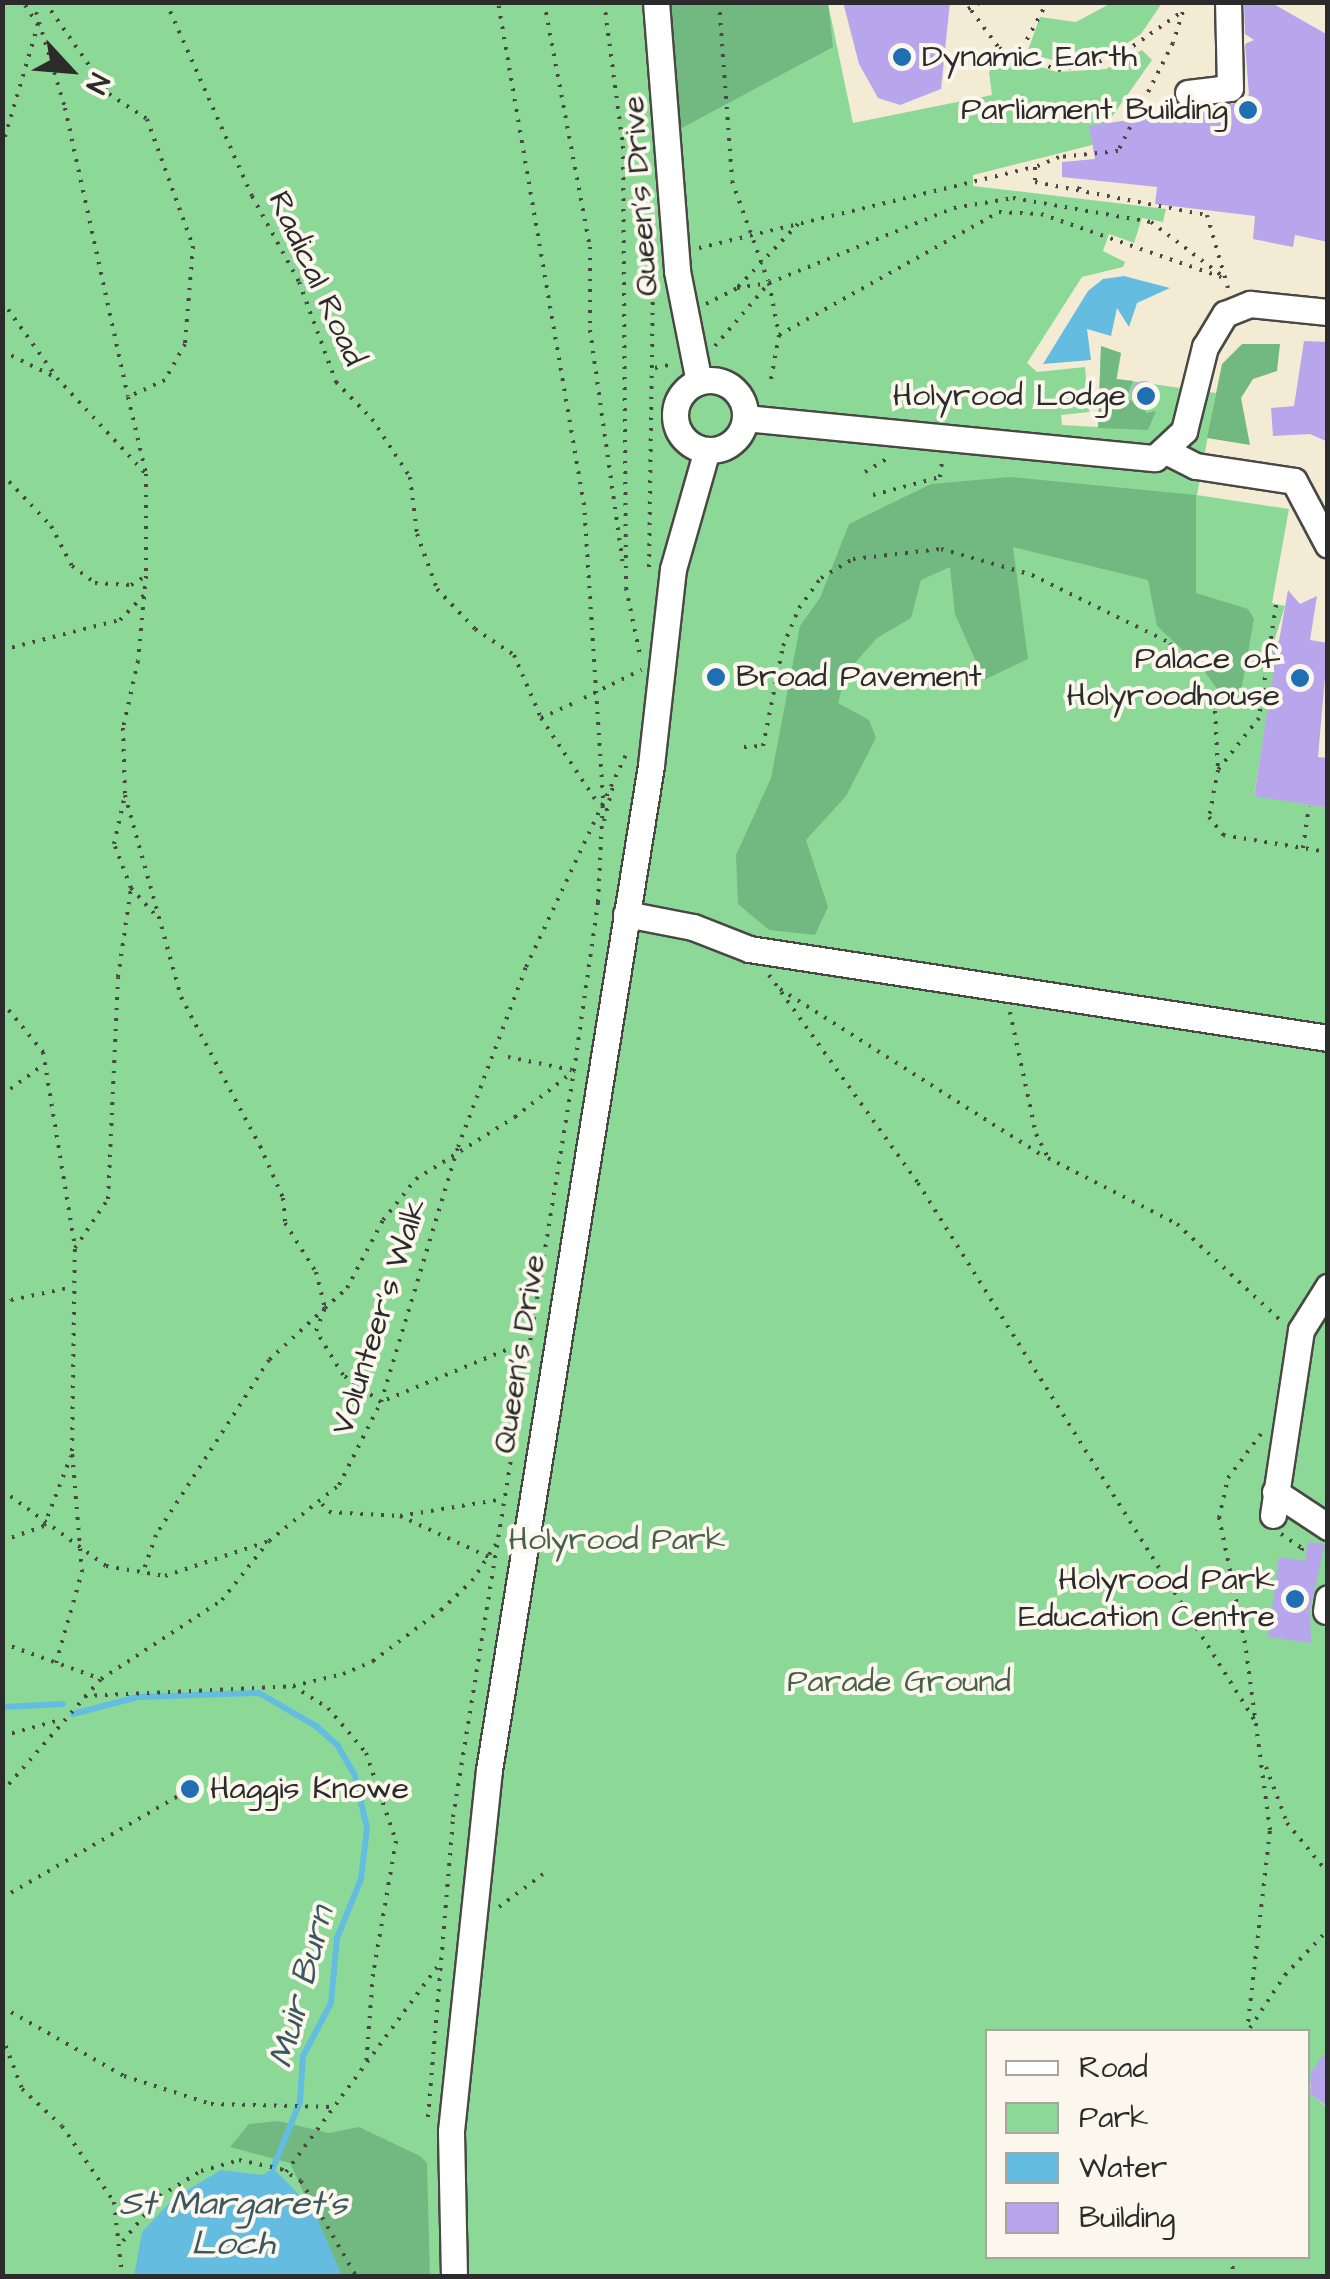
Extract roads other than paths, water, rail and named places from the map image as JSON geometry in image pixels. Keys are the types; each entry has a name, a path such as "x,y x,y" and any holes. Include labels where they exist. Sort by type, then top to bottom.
{"street":[{"name":"Queen's Drive","path":"656,2 686,343 699,382"},
{"path":"1213,2 1223,89"},
{"path":"1223,89 1228,2"},
{"path":"1188,93 1223,89"},
{"path":"745,418 1146,460 1168,452 1184,430 1211,332 1235,309 1328,312"},
{"path":"699,382 732,388 745,418 732,442 707,450 688,443 675,420 679,400 699,382"},
{"name":"Queen's Drive","path":"454,2276 451,2131 471,1928 533,1478 626,914 677,546 707,450"},
{"path":"1168,452 1196,466 1294,481 1328,545"},
{"path":"626,914 693,927 749,948 1328,1038"},
{"path":"1328,1287 1301,1330 1283,1417 1274,1503 1328,1527"}],"water":[{"path":"1124,276 1170,288 1137,303 1129,327 1117,308 1111,336 1087,329 1091,360 1043,364 1088,291 1103,279"},
{"name":"St Margaret's Loch","path":"273,2168 313,2209 342,2276 134,2276 142,2232 174,2198 221,2170 263,2175"}],"waterway":[{"name":"Muir Burn","path":"73,1714 138,1697 259,1693 316,1726 338,1746 355,1776 367,1828 361,1879 337,1938 331,2003 303,2056 300,2102 273,2168"},
{"name":"Muir Burn","path":"2,1707 63,1704"}],"place":[{"name":"Dynamic Earth","path":"902,57"},
{"name":"Parliament Building","path":"1248,110"},
{"name":"Holyrood Lodge","path":"1146,396"},
{"name":"Broad Pavement","path":"716,677"},
{"name":"Palace of Holyroodhouse","path":"1300,678"},
{"name":"Holyrood Park Education Centre","path":"1295,1599"},
{"name":"Haggis Knowe","path":"190,1789"}],"park label":[{"name":"Holyrood Park","path":"617,1540"},
{"name":"Parade Ground","path":"899,1682"}]}
